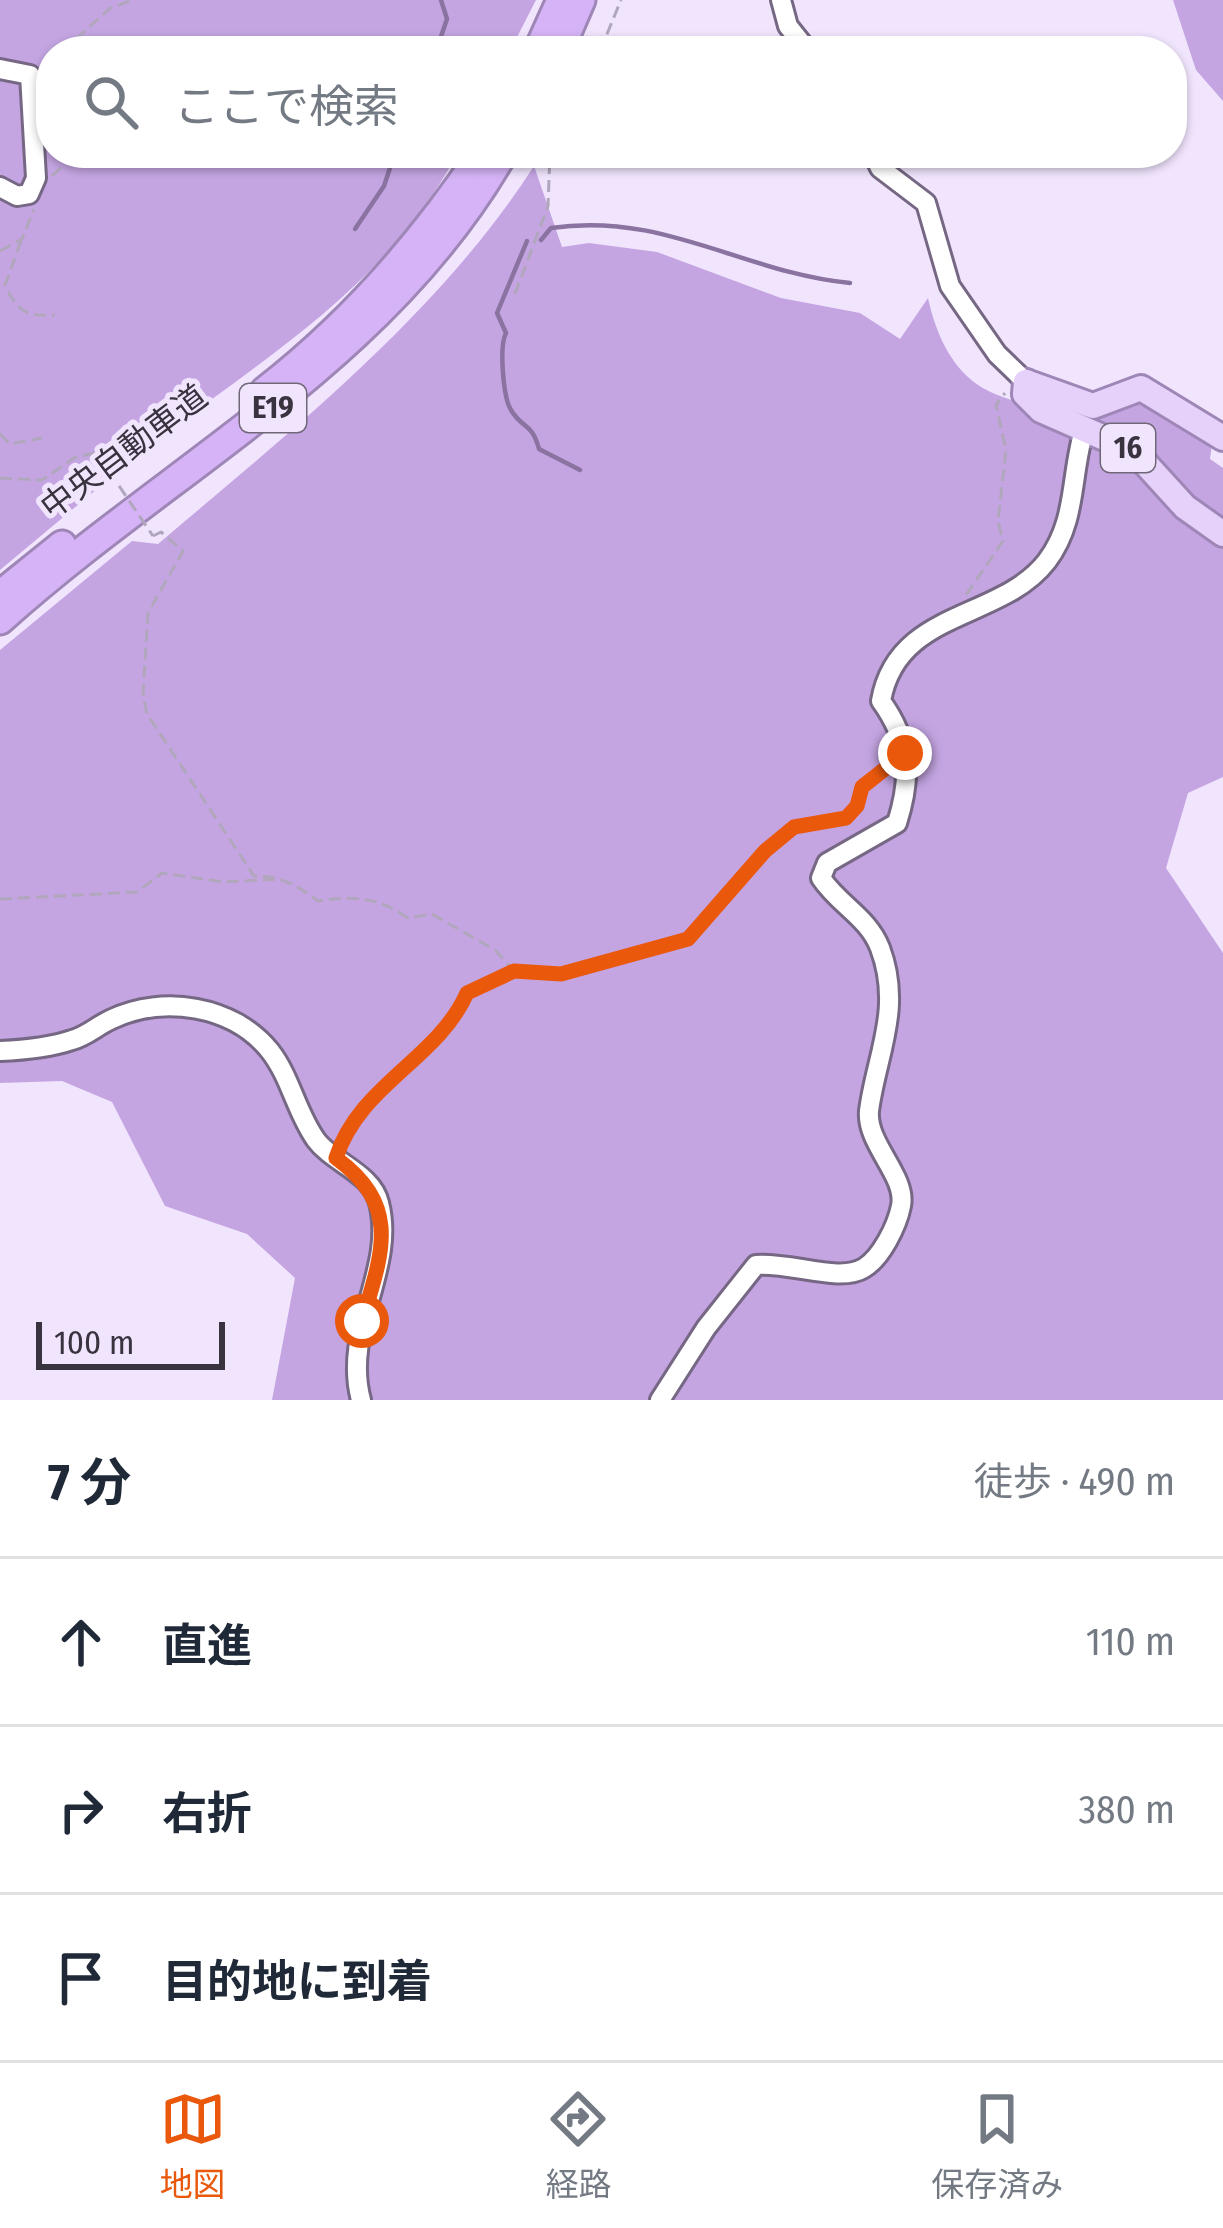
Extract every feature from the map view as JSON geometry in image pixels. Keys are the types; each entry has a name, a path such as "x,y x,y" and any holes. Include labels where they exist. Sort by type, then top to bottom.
{"highway":[{"path":"545,36 561,0"},
{"path":"565,36 581,0"},
{"name":"中央自動車道","path":"0,595 286,374 355,312 402,261 471,168"},
{"name":"中央自動車道","path":"0,620 359,335 447,237 493,168"}],"main road":[{"name":"16","path":"1223,438 1159,394 1141,388 1093,406 1025,382 1025,394 1041,410 1134,451 1185,507 1223,534"}],"street":[{"path":"781,0 796,36"},
{"path":"0,70 22,70 33,86 36,178 28,194 17,196 0,187"},
{"path":"881,168 926,203 950,286 997,355 1025,382"},
{"path":"660,1400 706,1328 756,1265 788,1262 844,1276 868,1267 895,1228 903,1199 868,1115 890,1035 881,950 862,917 834,896 821,878 827,863 897,823 908,781 901,728 881,701 884,681 926,630 997,599 1039,571 1065,529 1084,427"},
{"path":"0,1051 79,1038 114,1018 157,1004 198,1009 236,1022 266,1046 288,1076 317,1142 364,1179 380,1202 378,1259 355,1346 361,1400"}],"path":[{"path":"79,36 109,9 132,0"},
{"path":"606,36 621,0"},
{"path":"55,315 32,317 15,307 5,285 34,212 28,194 59,168"},
{"path":"515,294 548,206 549,168"},
{"path":"0,251 22,239"},
{"path":"951,608 997,557 1003,542 998,521 1006,450 997,405 1005,392 1025,382"},
{"path":"0,434 10,444 42,438"},
{"path":"0,478 42,479 74,458 131,444 136,450 109,471 154,536 161,532 183,550 148,613 143,695 147,715 225,826 245,866 254,876 283,878 318,901 338,895 388,904 408,918 432,914 495,950 514,971"},
{"path":"336,1158 348,1129 382,1084 454,1023 467,993 514,971 561,974 688,939 765,851 794,827 846,818 857,806 862,787 905,753"},
{"path":"0,899 137,892 162,873 266,884 283,878"}],"shaded area":[{"path":"0,0 536,0 518,36 36,36 36,168 449,168 428,201 360,281 0,570"},
{"path":"1173,0 1223,0 1223,101 1196,70"},
{"path":"535,168 562,247 589,243 657,252 781,298 860,313 900,339 928,298 951,357 968,377 993,393 1054,409 1097,411 1130,403 1165,410 1212,444 1210,459 1223,468 1223,777 1188,793 1166,868 1223,953 1223,1400 272,1400 295,1278 247,1234 165,1206 112,1102 62,1081 0,1083 0,650 132,541 158,544 311,414 408,321"}],"waterway":[{"path":"441,0 447,19 441,36"},
{"path":"355,229 384,186 390,168"},
{"path":"541,240 551,228 630,228 774,268 850,283"},
{"path":"527,241 497,313 506,333 502,360 506,394 511,410 533,434 539,449 580,470"}],"route":[{"path":"362,1321 378,1259 380,1202 364,1179 336,1158 348,1129 382,1084 454,1023 467,993 514,971 561,974 688,939 765,851 794,827 846,818 857,806 862,787 905,753"}]}
